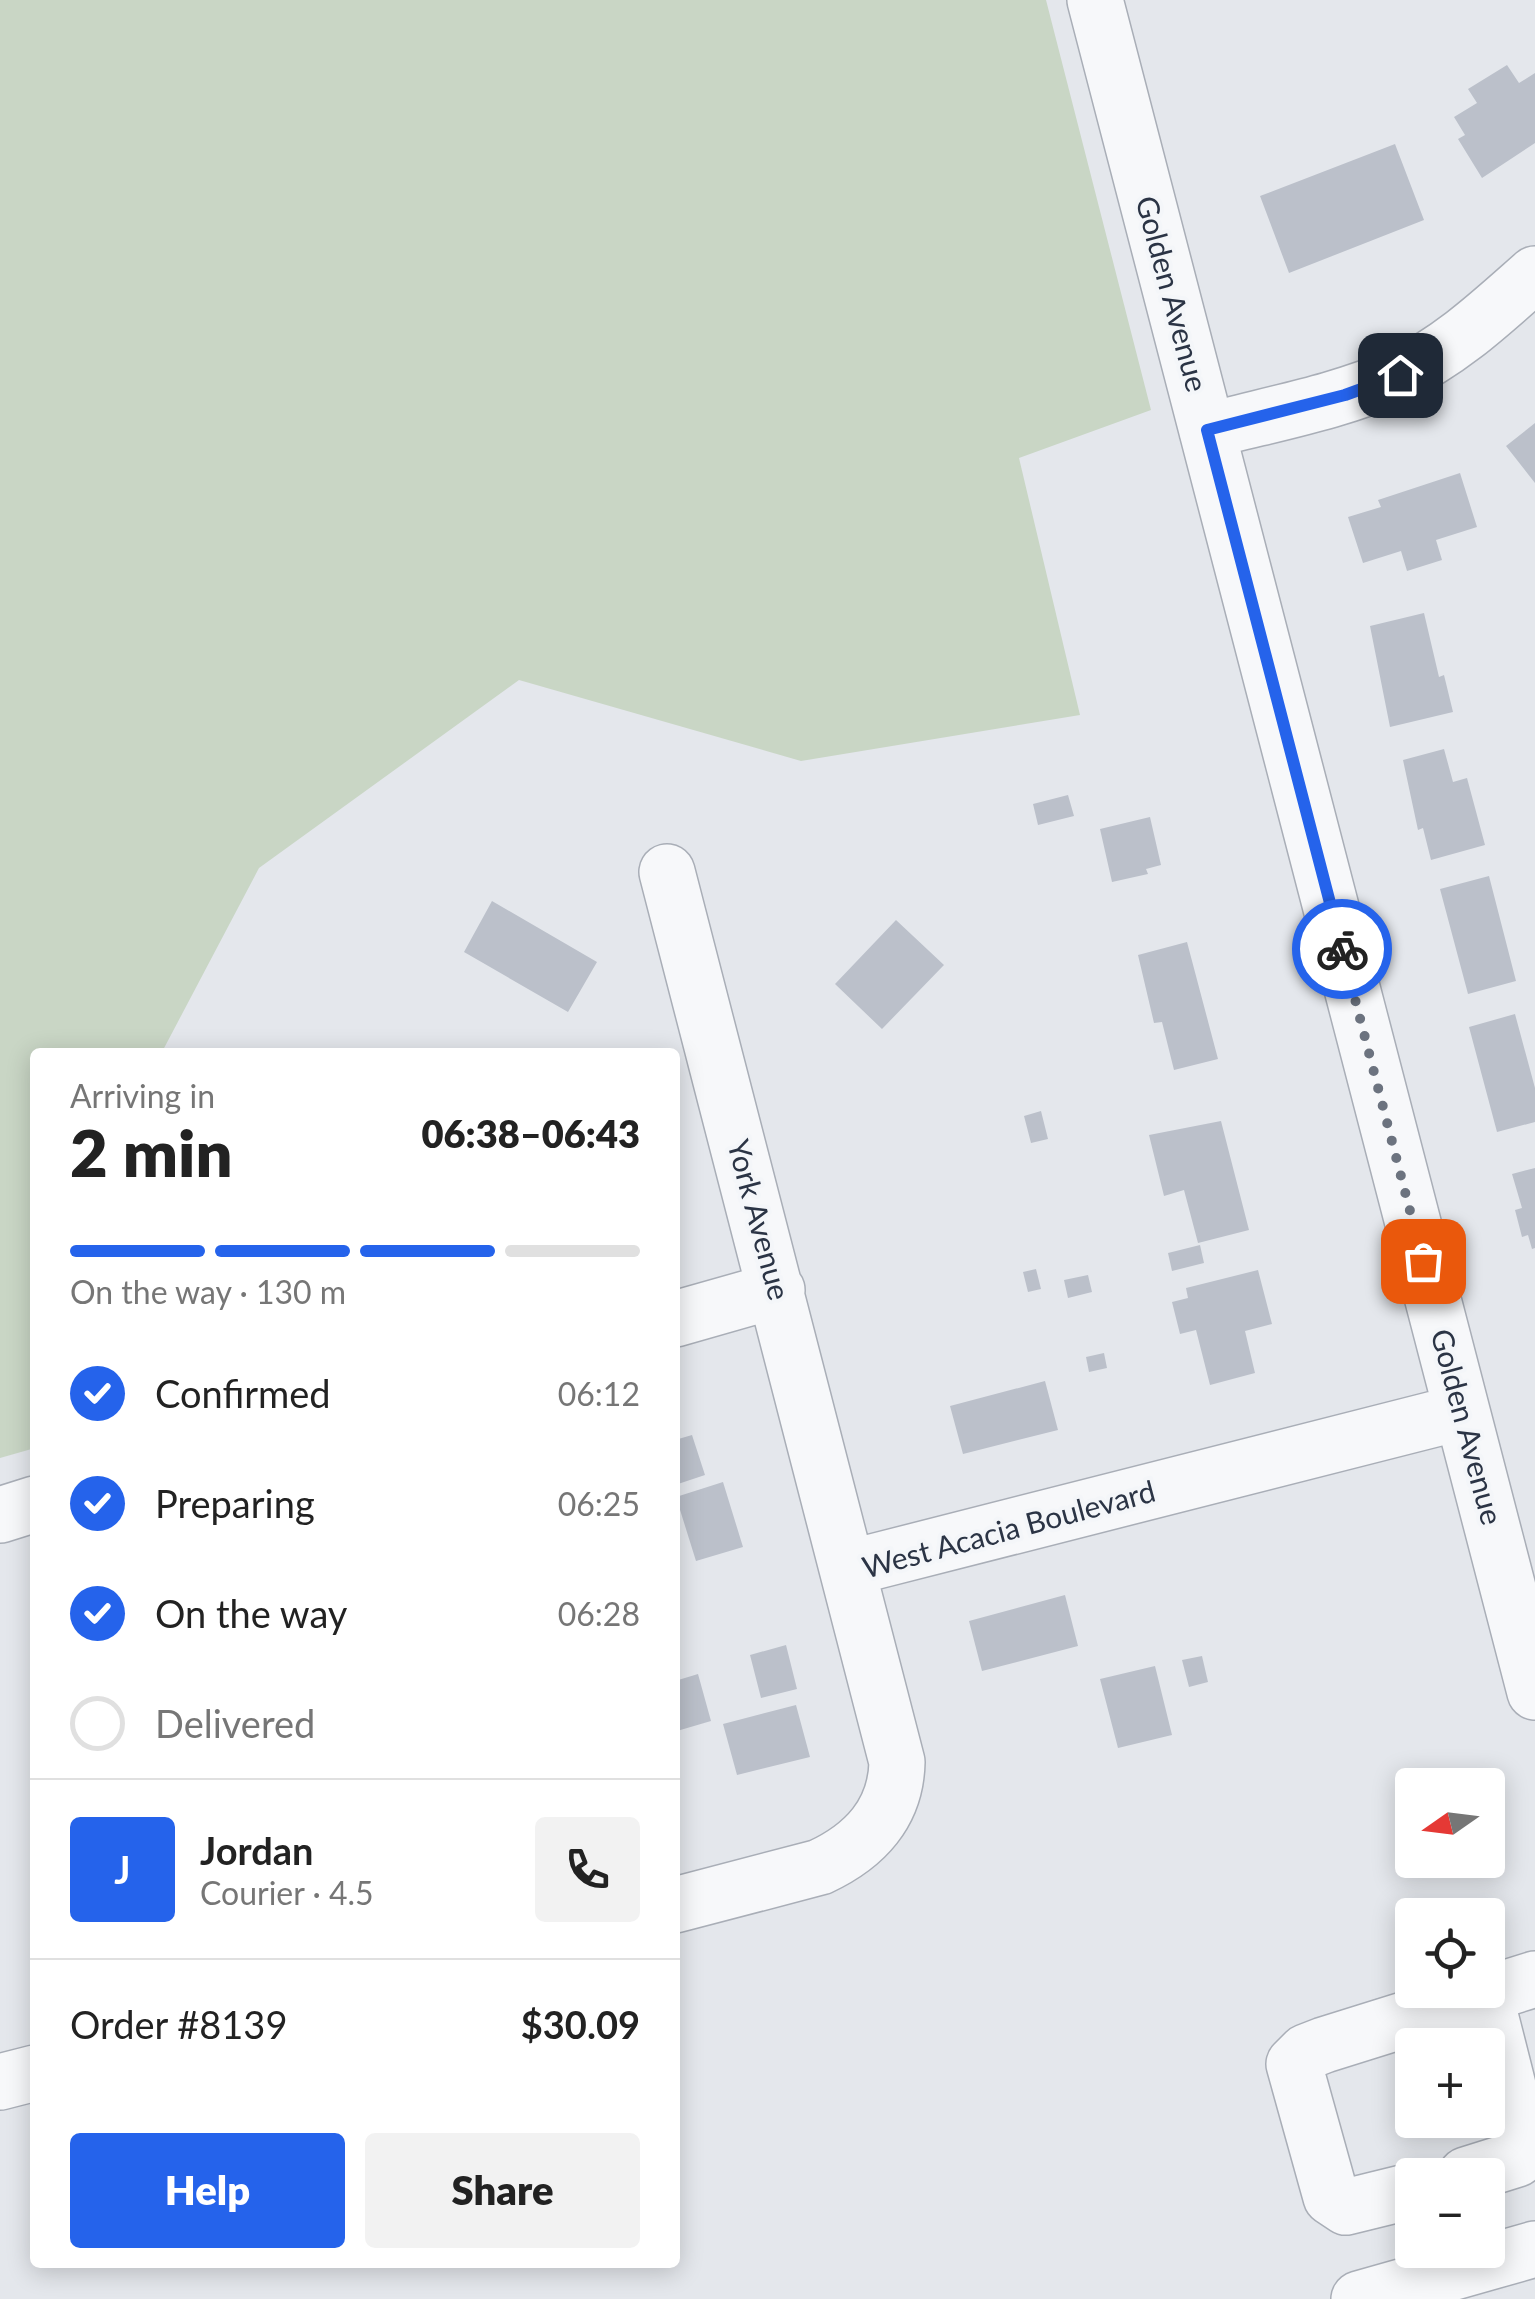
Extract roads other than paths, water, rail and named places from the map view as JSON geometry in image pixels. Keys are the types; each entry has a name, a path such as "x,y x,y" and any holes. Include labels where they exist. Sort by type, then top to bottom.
{"street":[{"name":"Golden Avenue","path":"1095,0 1535,1692"},
{"path":"1207,430 1345,395 1400,375 1452,345 1535,274"},
{"name":"York Avenue","path":"667,872 849,1568"},
{"path":"680,1318 776,1290"},
{"name":"West Acacia Boulevard","path":"680,1904 820,1867 859,1845 888,1807 896,1785 895,1748 849,1568 1462,1412"},
{"path":"0,1514 30,1505"},
{"path":"1395,2197 1346,2206 1331,2197 1294,2064 1306,2052 1324,2045 1510,1987 1524,2148 1517,2160 1505,2164"},
{"path":"0,2082 30,2074"},
{"path":"1505,2253 1535,2249"},
{"path":"1359,2299 1423,2268"}]}
